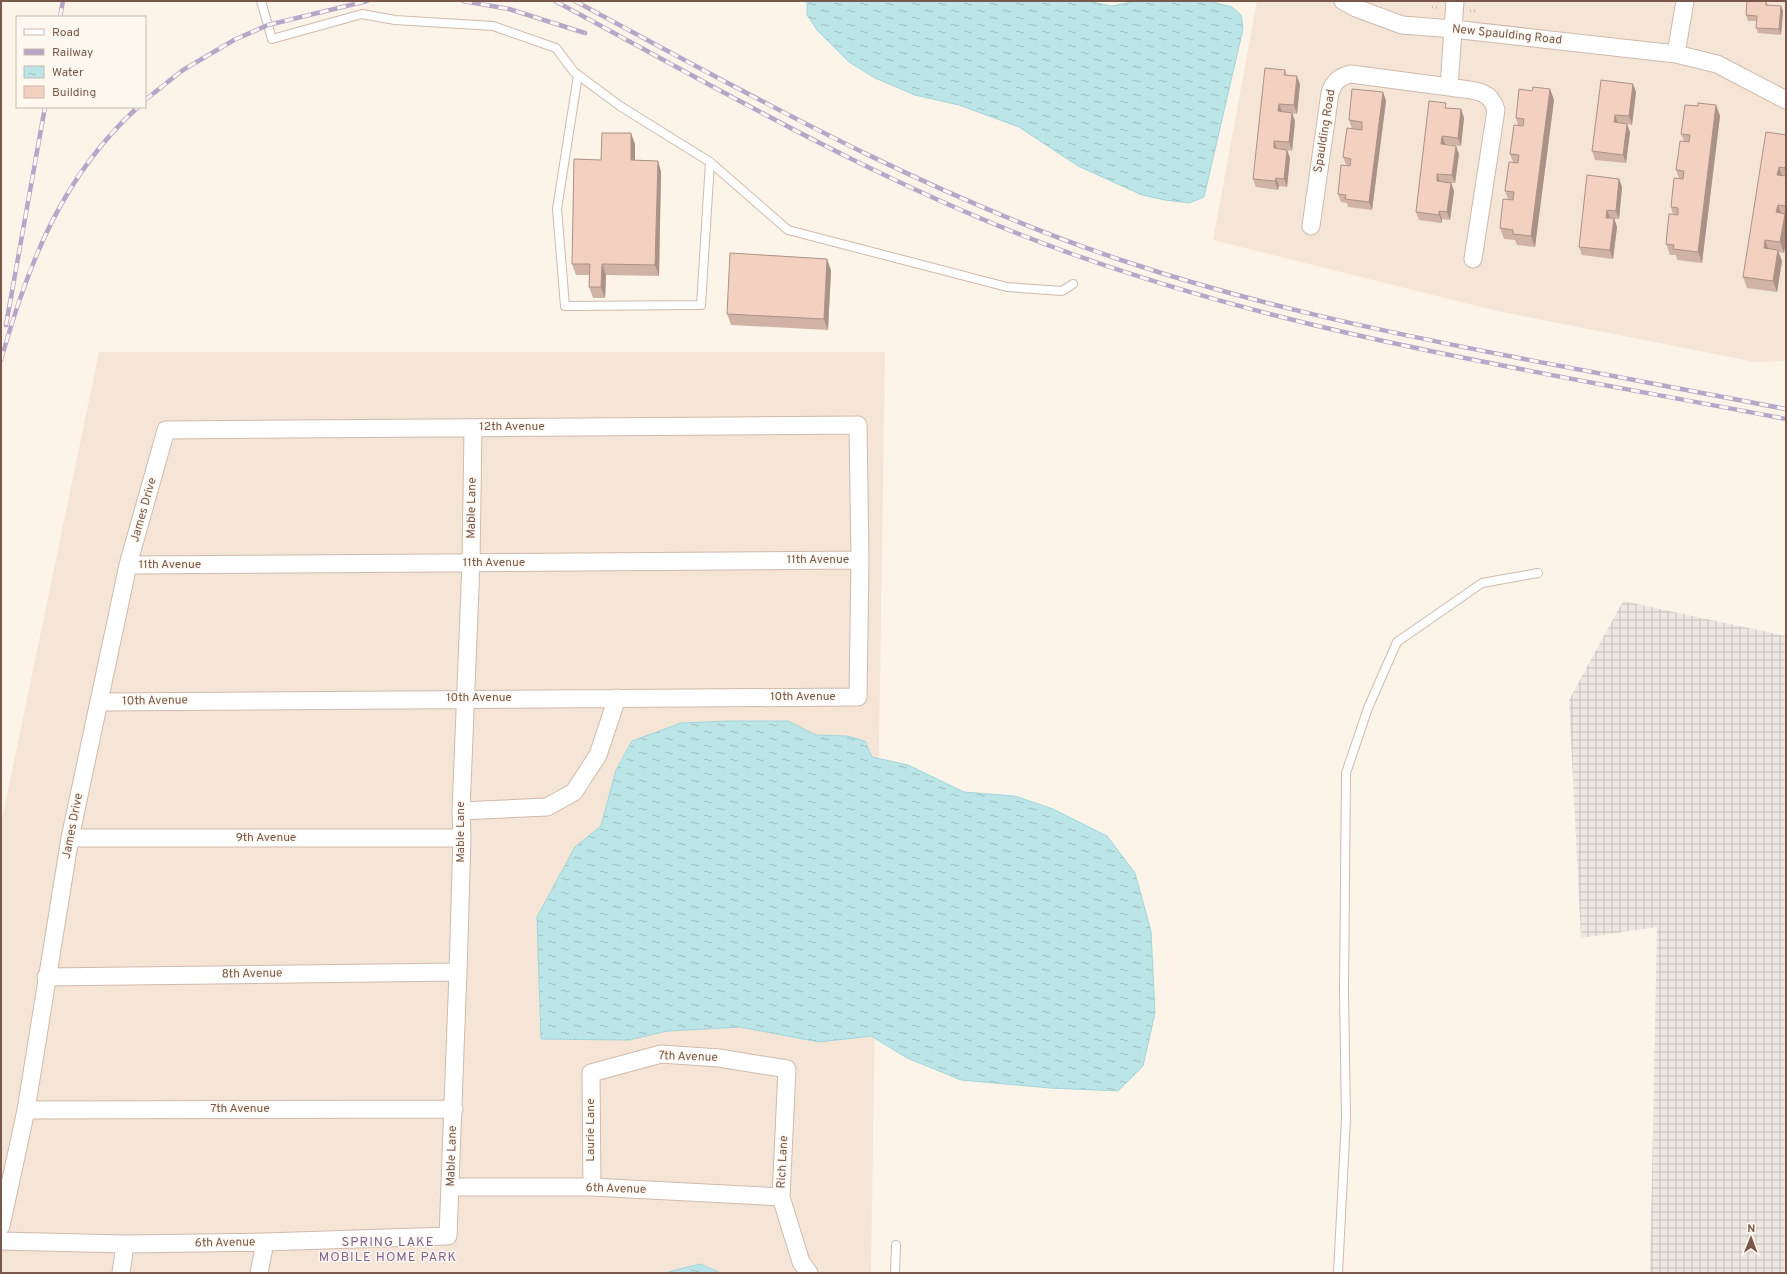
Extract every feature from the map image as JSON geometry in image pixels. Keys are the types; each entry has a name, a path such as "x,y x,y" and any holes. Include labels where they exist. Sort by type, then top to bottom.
{"street":[{"name":"New Spaulding Road","path":"1343,1 1356,8 1402,25 1453,29 1676,54"},
{"path":"1449,88 1455,1"},
{"path":"1686,1 1676,54 1717,64 1786,100"},
{"name":"Spaulding Road","path":"1311,226 1330,93 1333,83 1341,76 1351,74 1482,92 1494,101 1496,110 1473,259"},
{"name":"12th Avenue","path":"166,430 858,425 860,560"},
{"name":"Mable Lane","path":"448,1236 454,1109 462,838 460,811 471,563 473,428"},
{"name":"James Drive","path":"1,1226 26,1110 46,977 70,838 128,565 166,430"},
{"name":"11th Avenue","path":"128,565 860,560"},
{"name":"10th Avenue","path":"100,702 466,698 858,697 860,560"},
{"path":"460,811 547,807 574,792 598,755 617,698"},
{"name":"9th Avenue","path":"70,838 462,838"},
{"name":"8th Avenue","path":"46,977 458,972"},
{"name":"7th Avenue","path":"591,1073 661,1054 719,1058 787,1069"},
{"name":"Rich Lane","path":"787,1069 781,1197 801,1262 809,1273"},
{"name":"Laurie Lane","path":"591,1073 592,1187"},
{"name":"7th Avenue","path":"26,1110 454,1109"},
{"name":"6th Avenue","path":"450,1187 592,1187 781,1197"},
{"name":"6th Avenue","path":"1,1241 125,1244 265,1242 448,1236"},
{"path":"260,1273 265,1242"},
{"path":"121,1273 125,1244"}],"lane":[{"path":"261,1 272,39 362,14 395,20 493,26 556,48 578,75 620,106 710,162 788,230 1007,287 1062,291 1073,284"},
{"path":"578,75 557,209 566,306 701,304 710,162"},
{"path":"1338,1273 1346,1119 1344,991 1346,773 1368,708 1397,642 1482,583 1538,573"},
{"path":"895,1273 896,1245"}],"shaded area":[{"path":"1257,1 1786,1 1786,361 1755,362 1493,310 1213,240"},
{"path":"99,352 885,352 871,1273 1,1273 1,824"},
{"path":"1623,601 1786,636 1786,1273 1650,1273 1657,927 1581,938 1569,700"}],"water":[{"path":"807,1 1086,1 1112,6 1136,1 1208,1 1232,7 1241,15 1243,29 1204,197 1189,203 1142,195 1078,166 1019,127 959,105 915,95 875,78 849,62 817,30 807,15"},
{"path":"788,721 816,735 847,736 865,741 872,757 908,765 964,792 1015,796 1053,809 1107,836 1135,873 1151,931 1155,1013 1143,1066 1118,1091 1050,1088 961,1080 907,1058 871,1036 819,1042 740,1027 667,1031 629,1040 541,1039 537,917 575,847 601,826 616,770 632,741 681,723"},
{"path":"700,1264 721,1273 664,1273"}],"building":[{"path":"1747,1 1766,1 1766,5 1781,6 1779,29 1756,28 1757,16 1746,15"},
{"path":"1265,68 1285,70 1284,75 1297,76 1294,105 1279,104 1278,111 1292,113 1289,142 1274,141 1274,148 1287,150 1284,179 1276,178 1275,181 1253,179"},
{"path":"1601,80 1633,84 1629,116 1615,115 1614,122 1627,124 1623,155 1592,151"},
{"path":"1533,87 1550,89 1531,236 1513,234 1513,230 1500,228 1503,199 1513,200 1514,192 1505,191 1509,162 1518,163 1519,155 1510,154 1514,125 1523,126 1524,119 1516,118 1519,89 1532,91"},
{"path":"1352,89 1383,92 1369,202 1345,199 1346,195 1338,194 1341,165 1350,166 1351,159 1343,157 1347,128 1362,130 1362,122 1349,120"},
{"path":"1429,101 1446,103 1445,108 1461,109 1458,138 1442,136 1441,144 1456,146 1452,175 1437,174 1437,181 1451,183 1447,212 1439,211 1439,215 1416,212"},
{"path":"1698,103 1716,105 1698,252 1673,249 1674,245 1666,244 1669,214 1678,215 1678,208 1671,207 1674,178 1683,179 1684,171 1676,170 1680,141 1689,142 1690,135 1681,134 1685,105 1698,106"},
{"path":"1766,132 1786,135 1786,168 1779,167 1777,175 1786,176 1786,206 1778,205 1776,212 1785,214 1780,242 1765,240 1764,248 1778,250 1773,281 1743,277"},
{"path":"602,133 631,133 631,160 658,161 655,265 602,264 601,287 589,287 590,264 572,264 574,159 601,160"},
{"path":"1587,175 1619,179 1616,211 1607,210 1606,218 1614,218 1610,250 1579,247"},
{"path":"730,253 827,259 824,319 727,314"}],"railway":[{"path":"60,16 63,1"},
{"path":"146,99 183,70 234,40 268,25 367,1"},
{"path":"463,1 509,9 585,33"},
{"path":"555,1 746,104 875,171 1007,229 1075,255 1162,284 1250,309 1338,331 1517,369 1786,419"},
{"path":"575,1 776,109 912,176 982,207 1052,235 1124,261 1221,291 1369,327 1519,358 1786,409"},
{"path":"6,325 45,108"},
{"path":"1,360 23,290 51,223 68,192 88,162 111,134 137,108"}],"district":[{"name":"SPRING LAKE MOBILE HOME PARK","path":"388,1250"}]}
